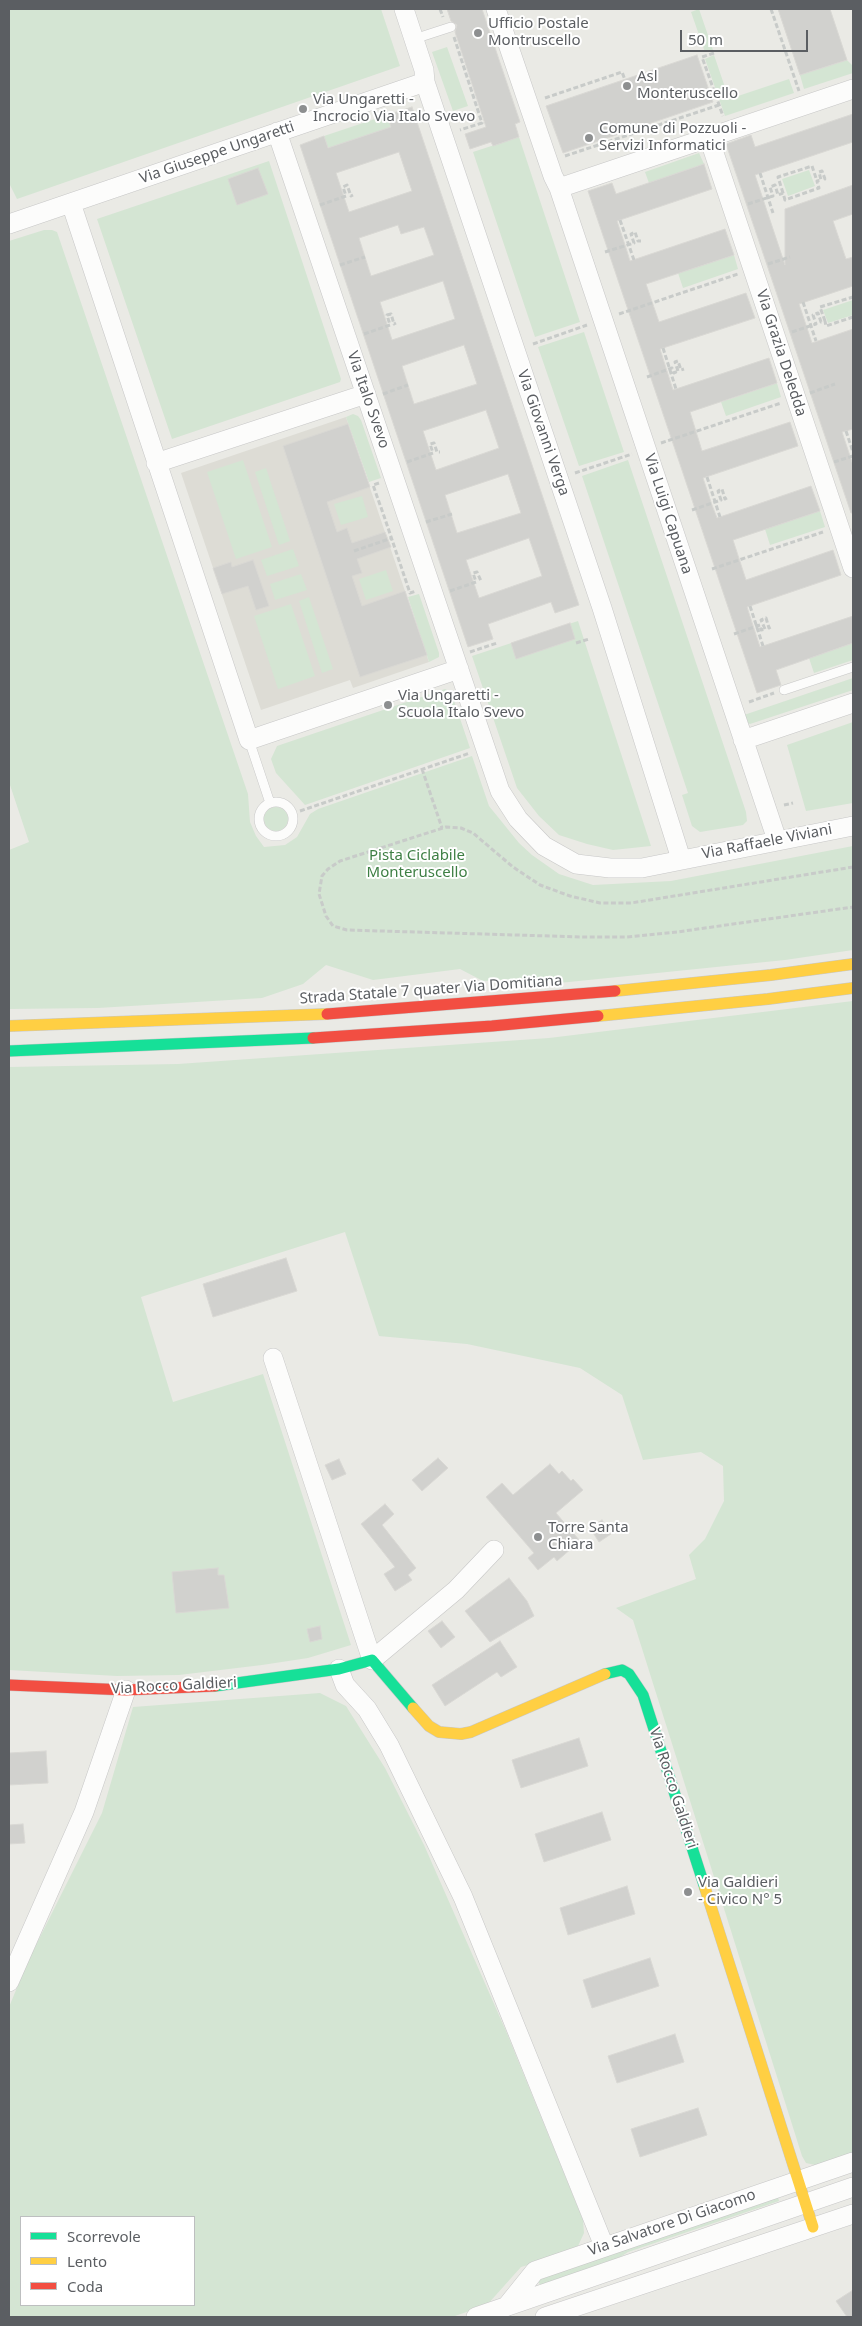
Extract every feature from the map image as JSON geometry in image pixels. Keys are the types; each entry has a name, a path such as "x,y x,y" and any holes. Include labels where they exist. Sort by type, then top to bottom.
{"main road":[{"name":"Strada Statale 7 quater Via Domitiana","path":"9,1026 341,1014 647,988 853,964"},
{"path":"9,1051 344,1037 492,1026 718,1004 853,988"},
{"name":"Via Rocco Galdieri","path":"9,1685 126,1690 204,1687 339,1669 372,1660 419,1717 439,1732 450,1734 471,1732 612,1670 622,1670 635,1680 643,1695 813,2227"}],"street":[{"name":"Via Giovanni Verga","path":"404,9 424,70 425,82 602,608 681,859"},
{"name":"Via Luigi Capuana","path":"496,9 553,176 559,188 777,840"},
{"name":"Via Giuseppe Ungaretti","path":"9,224 425,82"},
{"path":"559,188 853,89"},
{"name":"Via Italo Svevo","path":"277,132 373,394 463,661 500,791 518,819 544,846 576,864 610,868 642,868 681,859"},
{"name":"Via Grazia Deledda","path":"709,138 853,568"},
{"path":"71,203 249,740 463,661"},
{"path":"156,464 373,394"},
{"path":"743,740 853,703"},
{"name":"Via Raffaele Viviani","path":"681,859 853,826"},
{"path":"273,1358 372,1660 456,1590 494,1550"},
{"path":"339,1669 345,1685 367,1709 386,1739 455,1880 492,1965 604,2246"},
{"path":"9,1982 84,1812 126,1690"},
{"name":"Via Salvatore Di Giacomo","path":"506,2307 535,2271 853,2162"},
{"name":"Via Salvatore Di Giacomo","path":"476,2317 853,2187"},
{"path":"545,2317 853,2214"}],"lane":[{"path":"414,39 451,27"},
{"path":"784,690 853,668"},
{"path":"249,740 270,803"}],"path":[{"path":"771,9 800,94"},
{"path":"451,27 482,123 460,130"},
{"path":"714,53 702,57 724,119"},
{"path":"540,100 622,72 625,80"},
{"path":"560,158 718,105"},
{"path":"812,166 819,188 785,200 783,193 778,177 812,166"},
{"path":"817,181 821,180 819,172 822,171 825,179 827,178"},
{"path":"760,173 772,213"},
{"path":"317,206 346,196 343,187 347,185 352,195"},
{"path":"745,206 773,196 770,187 775,185 778,194 783,193"},
{"path":"620,220 634,260"},
{"path":"605,252 634,243 631,234 636,232 638,241 641,240"},
{"path":"337,266 365,257"},
{"path":"765,265 790,257"},
{"path":"625,312 743,273"},
{"path":"853,297 820,307 826,326 853,317"},
{"path":"803,302 816,342"},
{"path":"788,333 816,324 814,315 818,313 821,322 824,321"},
{"path":"361,335 390,325 387,315 391,314 394,324 396,323"},
{"path":"533,344 588,325"},
{"path":"663,348 676,388"},
{"path":"670,369 672,368 674,373 678,371 674,362 678,361 681,370 684,369"},
{"path":"647,377 670,369"},
{"path":"808,394 835,384"},
{"path":"373,394 408,385"},
{"path":"669,440 786,401"},
{"path":"831,463 853,454 846,431"},
{"path":"404,463 433,453 430,444 434,443 437,452 440,452"},
{"path":"576,473 630,454"},
{"path":"707,477 720,517"},
{"path":"384,481 373,485 391,538 410,593 421,589"},
{"path":"692,510 721,500 718,491 722,489 725,499 727,498"},
{"path":"424,523 452,514"},
{"path":"712,569 829,530"},
{"path":"354,551 391,538"},
{"path":"447,592 476,582 473,573 477,572 482,580"},
{"path":"750,606 763,646"},
{"path":"734,634 760,625 761,630 764,630 761,620 766,618 769,628 771,627"},
{"path":"576,643 589,639"},
{"path":"463,661 497,643"},
{"path":"756,699 784,690"},
{"path":"300,811 474,751"},
{"path":"422,769 444,828 340,861 328,869 319,884 319,894 326,916 333,926 355,930 626,937 677,932 853,907"}],"shaded area":[{"path":"346,417 429,662 353,688 350,680 261,710 181,473"}],"green space":[{"path":"9,9 381,9 400,66 17,199 9,183"},
{"path":"699,9 713,50 705,52 691,12"},
{"path":"447,47 468,106 453,111 432,52"},
{"path":"714,55 729,99 789,79 794,93 725,116 705,59"},
{"path":"847,60 853,66 853,73 804,89 800,75"},
{"path":"387,115 391,127 328,148 324,136"},
{"path":"519,137 580,322 535,337 473,152"},
{"path":"699,153 704,164 649,183 645,172"},
{"path":"269,161 341,379 340,382 172,439 97,219"},
{"path":"809,170 815,186 788,196 782,179"},
{"name":"Pista Ciclabile Monteruscello","path":"44,230 57,232 248,794 250,822 256,836 264,847 285,845 297,837 310,814 318,809 472,756 489,806 519,843 532,855 559,874 593,885 671,881 853,846 853,950 785,960 559,983 515,979 483,981 460,969 373,980 326,965 303,984 262,998 98,1008 9,1009 9,850 29,842 9,782 9,241"},
{"path":"734,255 738,269 683,288 678,273"},
{"path":"853,300 853,315 828,323 823,310"},
{"path":"584,332 624,452 579,466 538,347"},
{"path":"777,383 781,397 726,416 721,402"},
{"path":"353,414 361,420 381,478 369,482 346,417"},
{"path":"243,460 272,547 236,559 207,472"},
{"path":"628,460 746,812 747,821 743,825 700,832 692,826 682,795 688,793 582,476"},
{"path":"266,468 290,541 279,545 255,472"},
{"path":"362,496 368,517 341,525 334,504"},
{"path":"820,511 825,527 770,545 765,529"},
{"path":"293,549 299,566 267,576 261,560"},
{"path":"386,570 393,591 366,600 359,579"},
{"path":"301,574 307,590 275,600 270,584"},
{"path":"419,594 439,653 439,657 429,662 408,597"},
{"path":"309,597 333,669 322,673 299,601"},
{"path":"291,604 315,676 278,689 254,616"},
{"path":"578,621 651,846 613,850 587,844 559,835 539,816 517,788 472,656"},
{"path":"853,643 853,660 814,673 809,658"},
{"path":"853,678 853,690 750,724 746,722 744,715"},
{"path":"445,689 451,692 470,748 305,805 276,773 271,759 277,746"},
{"path":"853,722 853,803 806,811 787,745"},
{"path":"271,807 281,807 288,814 288,824 281,831 271,831 264,824 264,814"},
{"path":"853,1001 853,2153 815,2165 806,2163 802,2156 633,1620 616,1608 696,1579 689,1555 705,1539 724,1501 723,1466 701,1452 643,1460 622,1395 580,1368 467,1344 379,1336 345,1232 141,1297 173,1402 263,1374 351,1645 308,1658 179,1675 117,1676 9,1670 9,1067 178,1064 549,1038"},
{"path":"320,1693 346,1706 385,1768 424,1845 506,2031 583,2220 584,2233 578,2246 565,2254 521,2267 487,2305 452,2317 9,2317 9,2007 28,1961 102,1813 133,1707"},
{"path":"778,2197 779,2201 628,2252 617,2259 540,2285 537,2278"}],"building":[{"path":"447,9 482,9 520,122 515,124 519,137 493,146 491,142 470,149 465,134 486,127 455,32 457,25 451,21"},
{"path":"778,9 830,9 847,60 800,75"},
{"path":"697,55 713,102 563,153 546,106"},
{"path":"412,107 579,605 555,613 551,602 488,624 493,639 468,647 300,145 324,136 328,148 391,127 387,115","holes":["399,152 412,191 349,212 336,173","398,225 401,234 424,227 434,255 371,276 359,238","443,281 455,319 392,340 380,302","464,345 477,384 414,404 402,366","486,410 499,448 436,470 423,431","508,474 521,513 457,533 445,495","529,538 542,576 479,598 466,560"]},
{"path":"853,114 853,142 755,175 785,265 785,209 853,185 853,214 833,221 846,259 853,257 853,286 799,304 812,343 853,329 853,429 842,432 853,465 853,513 851,513 726,144 751,135 755,147"},
{"path":"704,164 712,189 617,221 630,261 725,229 734,255 646,284 659,322 746,293 755,318 660,349 673,390 769,358 777,383 690,412 702,451 790,422 798,446 703,478 717,518 811,486 820,511 733,540 746,580 833,550 841,575 747,607 760,647 853,616 853,643 776,670 781,685 757,693 588,191 612,183 616,194"},
{"path":"258,168 268,194 237,205 228,179"},
{"path":"348,424 370,487 327,502 337,532 347,528 352,543 385,532 391,547 357,559 362,573 352,576 362,606 405,591 427,655 360,677 283,446"},
{"path":"253,560 269,606 256,610 248,586 222,594 213,568 231,562 232,567"},
{"path":"570,623 575,639 516,659 511,643"},
{"path":"286,1258 297,1291 213,1317 203,1284"},
{"path":"438,1458 448,1468 422,1491 412,1480"},
{"path":"339,1459 346,1474 332,1480 325,1465"},
{"path":"550,1464 559,1474 562,1471 571,1481 573,1479 583,1490 556,1513 580,1541 557,1561 554,1557 538,1570 528,1558 534,1553 486,1497 502,1483 513,1495"},
{"path":"385,1504 394,1514 382,1525 416,1568 408,1575 412,1580 395,1591 384,1574 395,1567 361,1524"},
{"path":"602,1520 611,1534 599,1542 590,1528"},
{"path":"218,1568 218,1575 224,1575 229,1608 176,1613 172,1572"},
{"path":"509,1578 527,1601 534,1616 490,1642 465,1611"},
{"path":"442,1621 455,1637 441,1648 428,1631"},
{"path":"320,1626 322,1639 310,1642 307,1629"},
{"path":"500,1641 517,1667 501,1677 497,1672 445,1706 432,1685"},
{"path":"579,1738 588,1766 521,1788 512,1760"},
{"path":"46,1751 48,1783 9,1785 9,1753"},
{"path":"602,1812 611,1840 544,1862 535,1834"},
{"path":"23,1824 25,1843 9,1844 9,1825"},
{"path":"627,1886 635,1914 568,1935 560,1908"},
{"path":"650,1958 659,1986 592,2008 583,1980"},
{"path":"675,2034 684,2062 617,2083 608,2056"},
{"path":"698,2108 707,2135 640,2157 631,2129"},
{"path":"853,2290 853,2317 847,2317 836,2301"}],"traffic: fast":[{"path":"9,1051 313,1038"},
{"path":"215,1686 339,1669 372,1660 413,1708"},
{"path":"605,1674 622,1670 629,1674 643,1695 705,1888"}],"traffic: slow":[{"path":"615,991 771,975 853,964"},
{"path":"598,1016 768,999 853,988"},
{"path":"9,1026 327,1014"},
{"path":"413,1708 429,1726 439,1732 461,1734 471,1732 605,1674"},
{"path":"705,1888 813,2227"}],"traffic: jam":[{"path":"327,1014 615,991"},
{"path":"313,1038 492,1026 598,1016"},
{"path":"9,1685 126,1690 215,1686"}],"place":[{"name":"Ufficio Postale Montruscello","path":"478,33"},
{"name":"Asl Monteruscello","path":"627,86"},
{"name":"Via Ungaretti - Incrocio Via Italo Svevo","path":"303,109"},
{"name":"Comune di Pozzuoli - Servizi Informatici","path":"589,138"},
{"name":"Via Ungaretti - Scuola Italo Svevo","path":"388,705"},
{"name":"Torre Santa Chiara","path":"538,1537"},
{"name":"Via Galdieri - Civico N° 5","path":"688,1892"}]}
